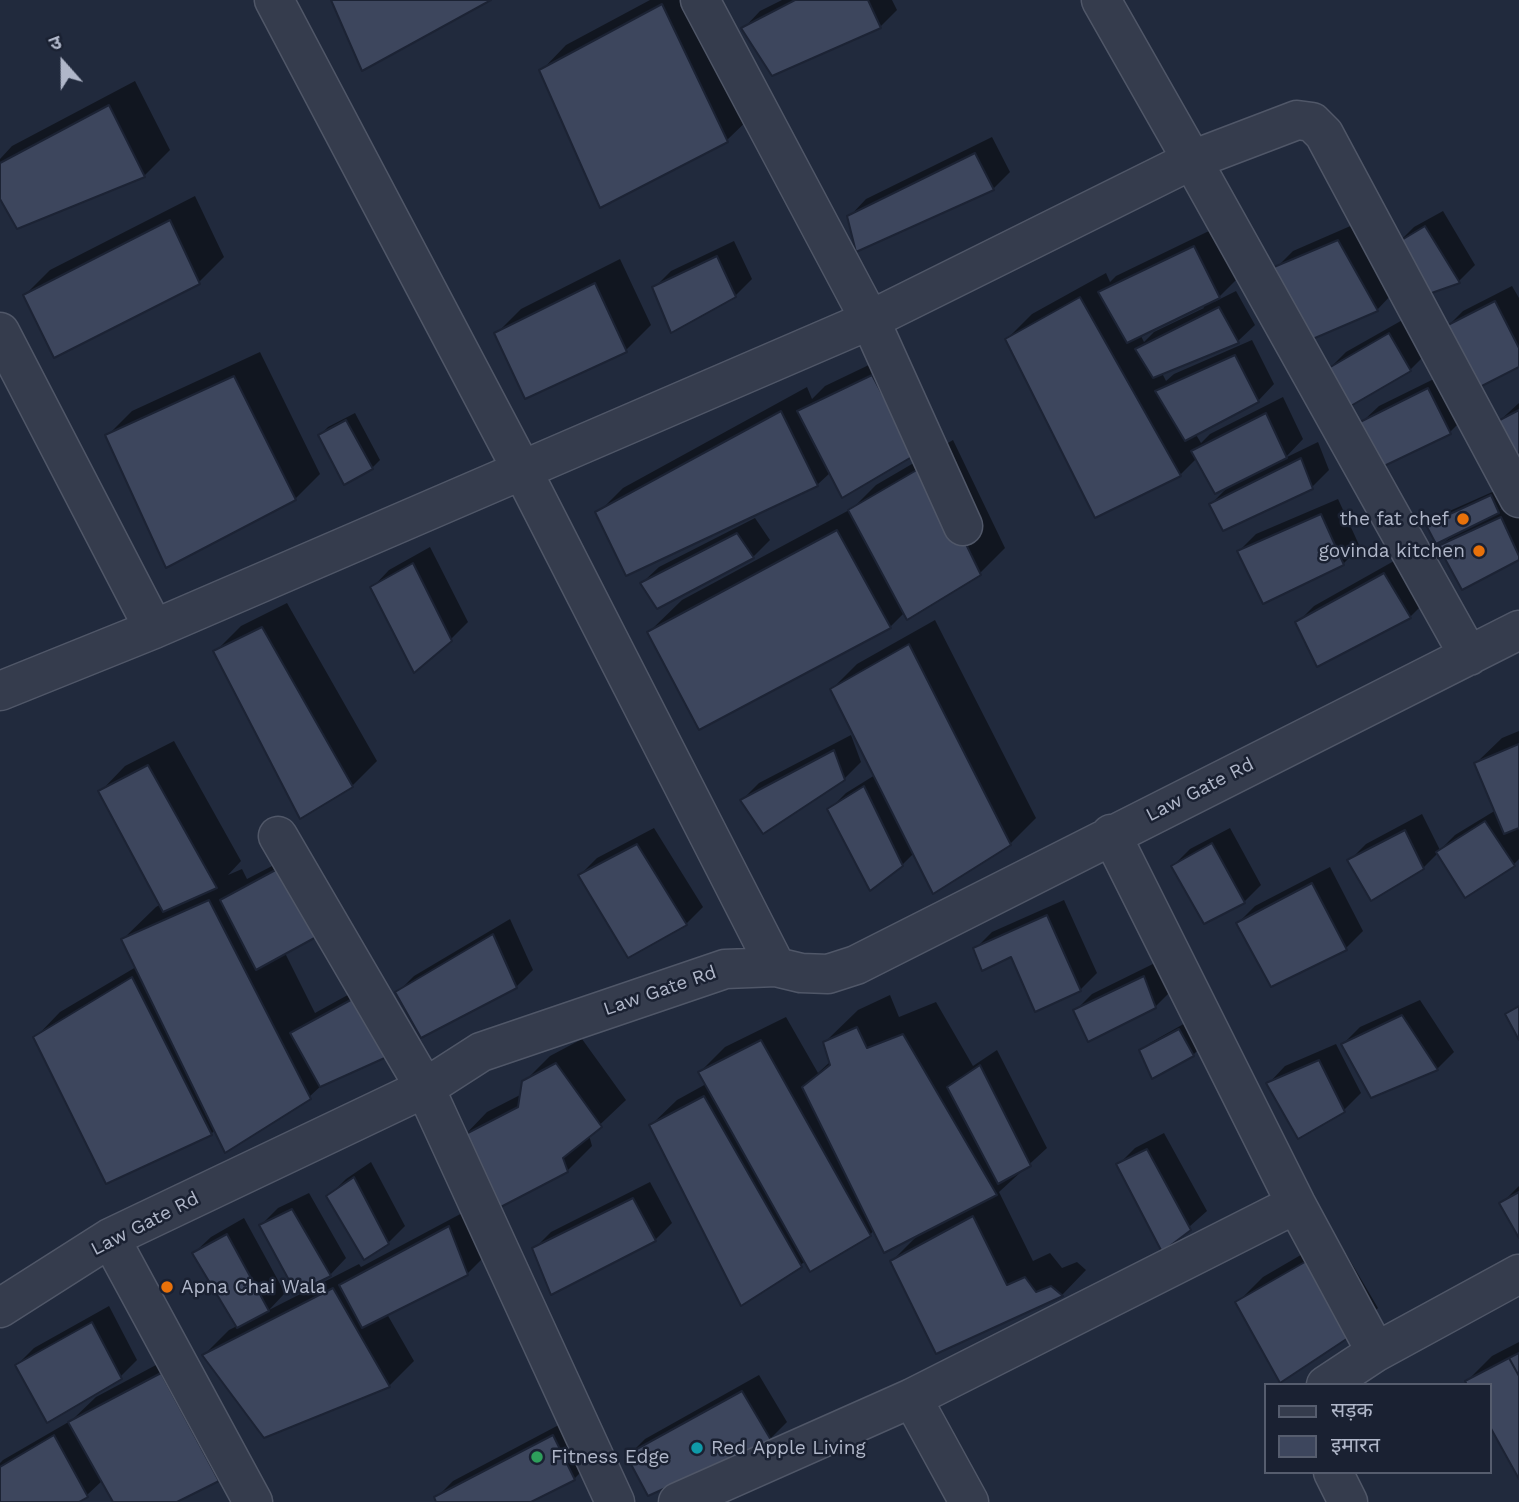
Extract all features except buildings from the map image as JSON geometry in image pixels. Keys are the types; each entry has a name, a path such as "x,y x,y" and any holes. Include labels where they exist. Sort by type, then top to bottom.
{"street":[{"path":"274,0 522,470 776,967"},
{"path":"700,0 870,320 963,526"},
{"path":"1101,0 1469,656"},
{"path":"0,691 154,629 870,320 1192,160 1297,120 1312,122 1324,134 1519,498"},
{"path":"0,332 154,629"},
{"name":"Law Gate Rd","path":"3,1299 110,1238 425,1088 481,1052 724,969 776,967 801,973 828,974 856,965 1519,630"},
{"path":"1111,834 1296,1204 1376,1352"},
{"path":"278,836 425,1088 615,1502"},
{"path":"678,1502 912,1398 1296,1204"},
{"path":"110,1238 253,1502"},
{"path":"1329,1383 1376,1352 1519,1274"},
{"path":"912,1398 969,1502"},
{"path":"1334,1474 1348,1502"}],"place":[{"name":"the fat chef","path":"1463,519"},
{"name":"govinda kitchen","path":"1479,551"},
{"name":"Apna Chai Wala","path":"167,1287"},
{"name":"Red Apple Living","path":"697,1448"},
{"name":"Fitness Edge","path":"537,1457"}]}
